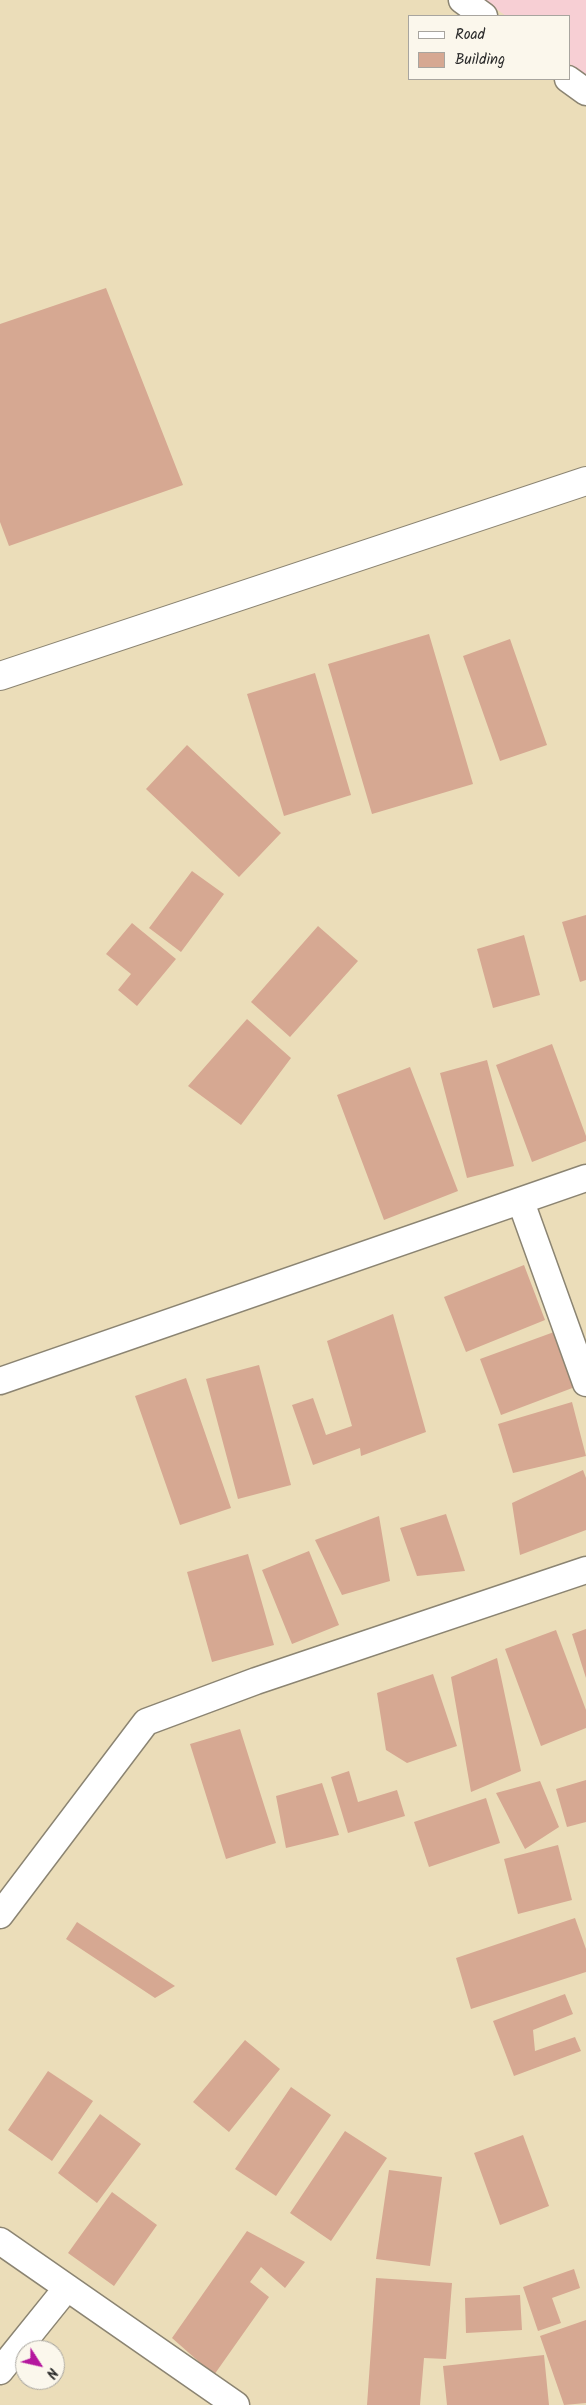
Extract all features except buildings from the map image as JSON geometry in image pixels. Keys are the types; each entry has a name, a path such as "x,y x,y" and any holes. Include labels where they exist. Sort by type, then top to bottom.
{"highway":[{"path":"0,676 586,481"}],"street":[{"path":"462,0 483,15"},
{"path":"569,80 586,92"},
{"path":"0,1381 586,1178"},
{"path":"520,1202 586,1383"},
{"path":"0,1915 146,1722 256,1681 586,1570"},
{"path":"0,2241 66,2289 236,2405"},
{"path":"0,2371 66,2289"}],"shaded area":[{"path":"484,0 586,0 586,76 571,65 571,15 505,15"}]}
